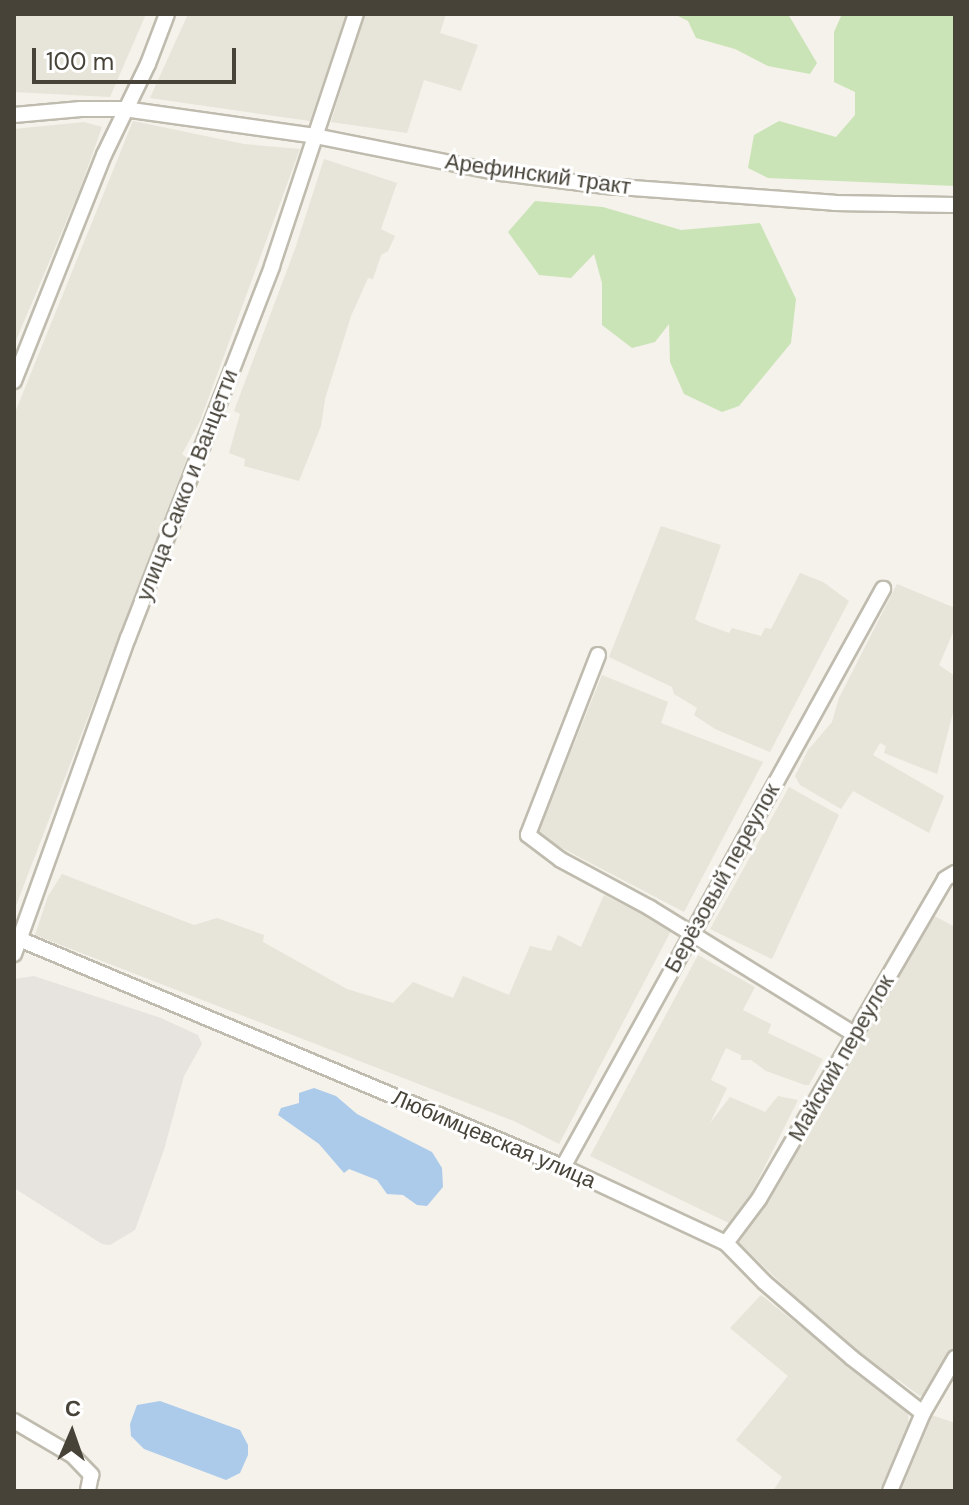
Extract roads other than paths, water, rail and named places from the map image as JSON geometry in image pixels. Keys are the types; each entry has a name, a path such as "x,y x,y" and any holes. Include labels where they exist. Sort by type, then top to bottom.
{"street":[{"path":"14,381 124,109 148,64 167,14"},
{"name":"улица Сакко и Ванцетти","path":"14,954 130,632 272,266 356,14"},
{"name":"Арефинский тракт","path":"14,115 124,109 315,136 501,173 605,186 834,203 955,205"},
{"name":"Берёзовый переулок","path":"563,1167 883,589"},
{"path":"598,655 528,835 561,860 650,908 854,1034"},
{"name":"Майский переулок","path":"726,1243 759,1199 945,879 955,873"},
{"name":"Любимцевская улица","path":"19,939 563,1167 726,1243 830,1339 923,1413"},
{"path":"890,1491 923,1413 955,1358"},
{"path":"14,1421 72,1455 91,1475 88,1491"}],"water":[{"path":"314,1088 336,1096 357,1114 432,1152 442,1168 443,1187 427,1206 417,1205 403,1195 387,1194 377,1180 349,1169 344,1173 319,1144 278,1115 281,1108 299,1103 299,1093"},
{"path":"160,1401 240,1430 248,1445 248,1455 240,1473 226,1480 144,1449 131,1436 130,1424 137,1405"}]}
